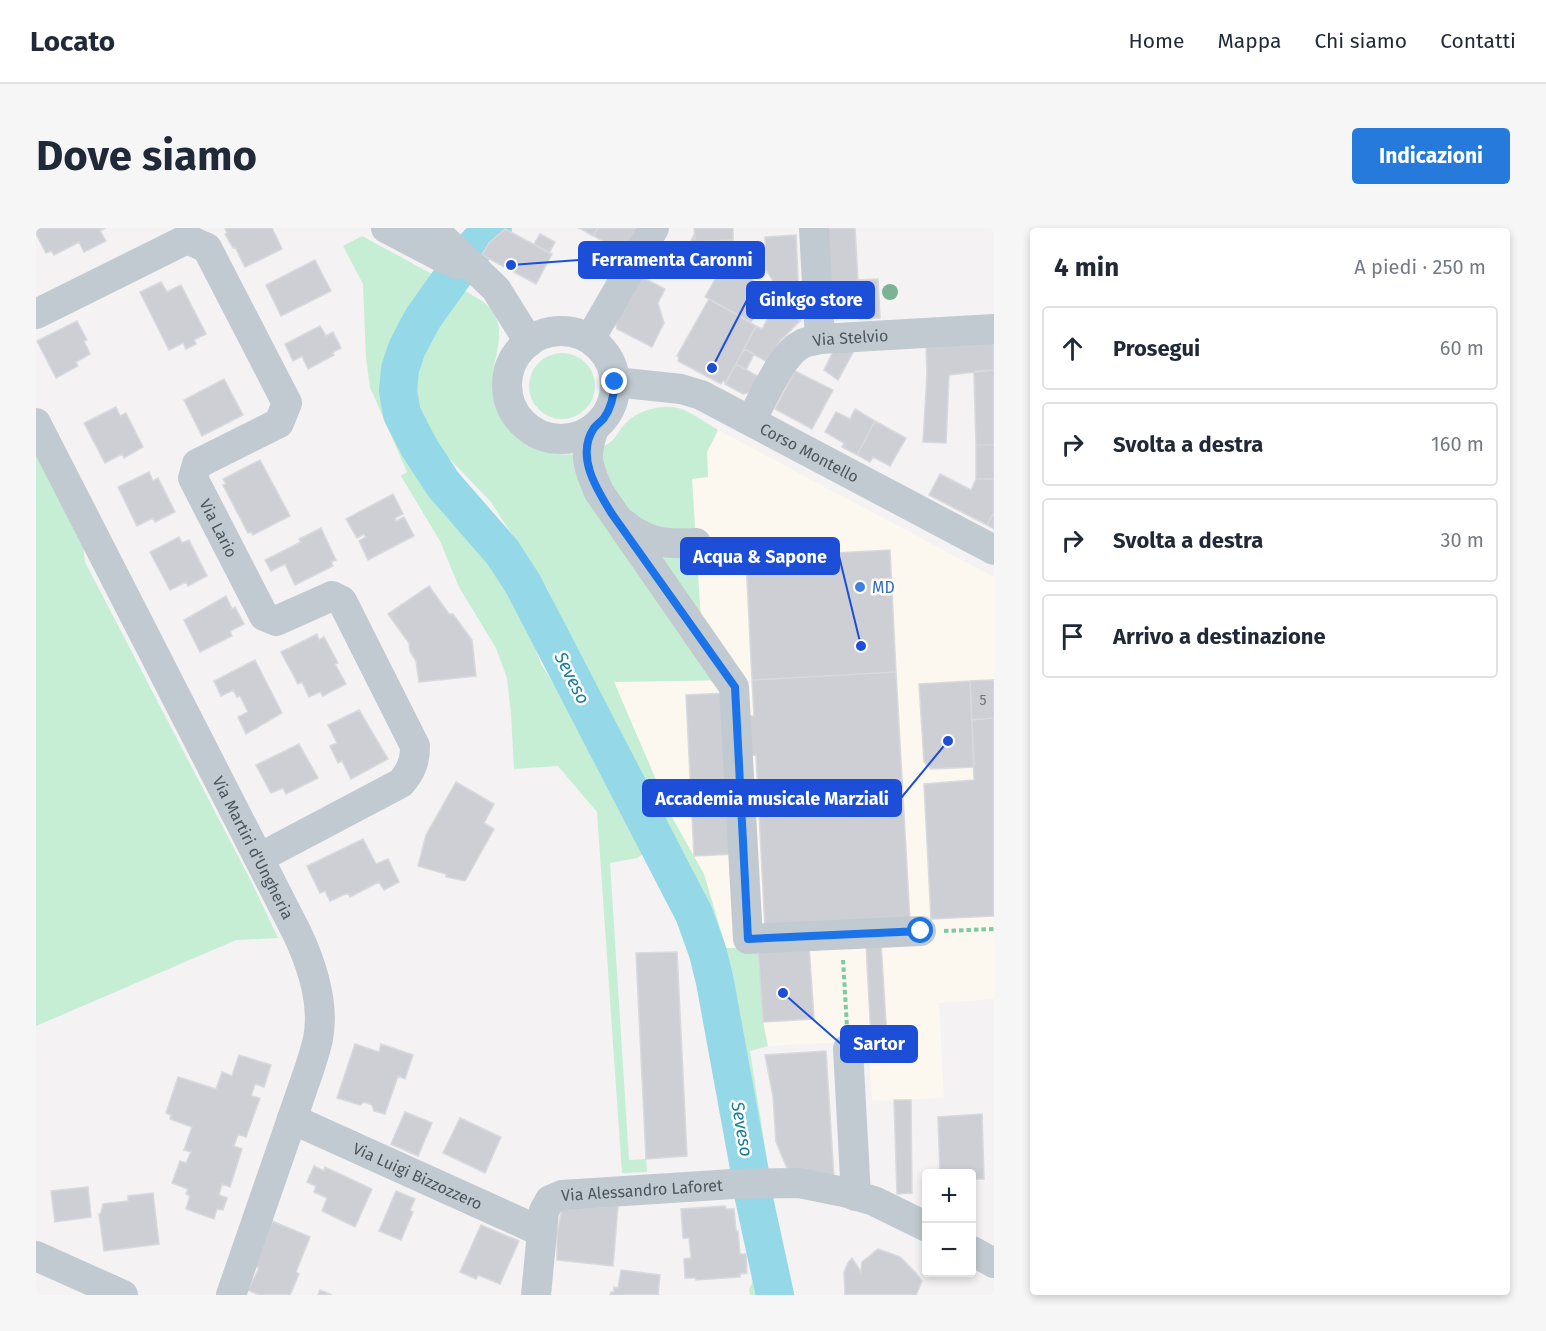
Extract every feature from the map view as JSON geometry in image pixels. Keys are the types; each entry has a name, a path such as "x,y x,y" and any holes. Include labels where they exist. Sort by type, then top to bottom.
{"street":[{"path":"386,228 442,245 474,270 496,289 528,342"},
{"path":"590,339 654,228"},
{"path":"814,228 820,339"},
{"name":"Via Lario","path":"36,314 187,239 207,248 286,403 279,423 197,464 193,478 264,616 276,621 332,596 342,601 415,746 415,759 401,783 259,858"},
{"name":"Via Stelvio","path":"751,420 789,354 801,344 820,339 994,329"},
{"path":"565,331 590,339 608,357 613,370 614,395 604,419 594,428 571,438 557,439 533,431 523,423 510,400 507,388 512,362 528,342 552,332 565,331"},
{"name":"Corso Montello","path":"615,382 681,389 701,394 994,550"},
{"name":"Via Martiri d'Ungheria","path":"36,423 297,933 316,985 319,1037 231,1295"},
{"path":"594,428 587,449 589,469 598,492 735,687 748,939 921,931"},
{"path":"612,514 637,535 663,544 696,543"},
{"path":"848,1049 856,1196 922,1224"},
{"name":"Via Luigi Bizzozzero","path":"292,1119 542,1232"},
{"name":"Via Alessandro Laforet","path":"542,1232 546,1204 562,1195 733,1184 799,1183 856,1196"},
{"path":"536,1295 542,1232"},
{"path":"976,1253 994,1263"},
{"path":"36,1256 123,1295"}],"shaded area":[{"path":"718,430 994,577 994,999 939,1003 944,1098 872,1101 868,1041 768,1046 763,1022 726,949 704,874 673,819 613,681 730,680 701,623 692,478 708,477 707,452"}],"green space":[{"path":"362,236 432,274 390,339 381,369 380,398 392,426 419,481 449,518 491,563 516,597 541,664 592,745 647,852 637,858 610,863 629,1160 646,1159 647,1172 622,1173 597,812 558,766 514,769 507,678 496,648 459,587 440,541 401,476 407,472 370,387 366,358 363,284 343,246"},
{"path":"461,289 485,303 496,317 499,341 492,385 495,405 510,431 535,449 557,454 580,454 600,448 612,441 631,418 651,409 665,407 683,410 718,430 707,452 708,477 692,479 701,623 737,680 614,682 673,819 704,874 726,948 758,948 763,1022 768,1046 750,1051 769,1173 765,1173 722,951 702,899 665,832 621,739 592,686 547,588 491,502 445,454 415,407 411,392 413,372"},
{"path":"562,353 575,356 585,363 592,373 595,386 592,399 585,409 575,416 562,419 549,416 539,409 532,399 529,386 532,373 539,363 549,356"},
{"path":"36,451 83,543 85,562 252,883 278,938 236,940 36,1026"},
{"path":"757,1274 762,1295 750,1295 749,1289"}],"building":[{"path":"36,228 105,228 100,231 106,241 84,252 79,242 54,255 51,251 46,253 36,234"},
{"path":"227,228 272,228 282,249 245,267 235,247 233,248 225,234"},
{"path":"579,228 598,228 593,236"},
{"path":"579,228 640,228 625,253"},
{"path":"694,228 733,228 733,240 695,242"},
{"path":"824,228 855,228 858,280 878,279 880,318 859,319 859,314 837,314 837,289 827,289"},
{"path":"505,229 552,254 536,284 482,255 489,243"},
{"path":"540,234 555,242 549,253 534,244"},
{"path":"694,235 695,242 733,240 734,254 727,265 737,271 741,264 745,267 764,299 751,322 705,297 716,278 682,259"},
{"path":"796,235 800,321 774,307 780,292 766,270 765,237"},
{"path":"315,260 331,291 281,316 266,285"},
{"path":"638,275 665,289 658,303 664,323 652,347 617,329 614,316"},
{"path":"161,282 167,292 181,285 206,334 194,340 196,344 186,349 183,343 169,350 140,292"},
{"path":"709,299 756,326 726,383 723,381 721,384 678,361 677,356"},
{"path":"774,307 800,321 780,341 769,363 744,349 756,326 762,329"},
{"path":"77,321 87,340 84,341 90,354 76,362 78,366 56,378 37,341"},
{"path":"320,326 326,336 333,332 341,348 332,353 334,355 308,369 302,356 293,361 285,344"},
{"path":"994,339 994,370 949,375 946,443 923,442 927,374 926,343"},
{"path":"744,349 754,354 746,370 736,364"},
{"path":"855,349 838,380 824,370 834,350"},
{"path":"736,364 761,378 755,391 743,394 725,384"},
{"path":"994,370 994,445 976,445 974,373"},
{"path":"795,371 833,390 812,429 775,409"},
{"path":"224,379 243,415 202,436 184,400"},
{"path":"116,407 120,416 126,413 143,447 124,458 122,454 105,463 84,423"},
{"path":"855,409 875,421 857,455 842,447 844,443 825,432 836,412 850,419"},
{"path":"875,421 906,438 890,466 873,457 870,462 857,455"},
{"path":"976,445 994,445 994,479 976,479"},
{"path":"260,460 290,516 253,535 251,532 248,533 223,485 226,484 223,479"},
{"path":"149,472 153,481 158,478 175,512 155,522 153,518 137,526 118,487"},
{"path":"940,474 971,490 976,479 994,479 994,512 987,525 929,495"},
{"path":"393,494 403,514 395,518 396,521 404,517 414,536 368,560 359,541 366,537 364,534 357,538 346,519"},
{"path":"994,512 994,529 987,525"},
{"path":"321,528 336,560 331,562 333,566 295,585 285,564 271,571 265,560 301,542 299,539"},
{"path":"179,537 182,543 189,540 207,576 188,586 186,582 170,590 150,552"},
{"path":"890,550 896,672 752,680 746,558"},
{"path":"429,586 472,640 476,676 419,682 416,661 410,651 409,643 388,614"},
{"path":"226,596 232,609 235,607 244,624 230,631 232,636 200,652 184,620"},
{"path":"317,634 319,640 324,637 346,684 323,696 320,692 309,697 302,682 298,684 281,652"},
{"path":"255,660 282,713 246,734 238,717 248,712 240,696 237,697 233,690 221,696 214,681"},
{"path":"896,672 910,921 765,928 756,755 744,756 742,716 754,716 752,680"},
{"path":"994,680 994,718 972,720 970,681"},
{"path":"970,681 974,767 931,769 924,762 919,684"},
{"path":"727,693 735,854 694,856 686,695"},
{"path":"359,710 388,759 351,779 342,761 338,763 330,746 337,743 328,725"},
{"path":"994,718 994,916 931,919 924,784 974,780 972,720"},
{"path":"299,744 318,778 286,794 283,788 271,793 256,765"},
{"path":"456,782 494,804 484,823 494,829 465,881 446,877 446,874 418,866 426,835"},
{"path":"363,839 376,864 388,859 399,882 384,890 379,882 350,897 348,893 330,901 325,891 320,893 307,866"},
{"path":"881,943 887,1038 871,1038 866,944"},
{"path":"809,945 814,1019 763,1022 758,948"},
{"path":"677,952 687,1156 646,1159 636,953"},
{"path":"355,1044 379,1052 381,1044 413,1055 405,1079 398,1076 385,1114 374,1111 372,1105 364,1102 360,1105 337,1098"},
{"path":"826,1051 834,1179 790,1175 776,1142 773,1096 765,1055"},
{"path":"239,1055 271,1065 264,1087 255,1084 251,1096 260,1098 246,1137 238,1134 234,1146 242,1149 230,1187 222,1184 219,1195 227,1198 223,1210 217,1209 214,1219 186,1209 190,1196 186,1194 188,1189 172,1183 180,1161 186,1163 191,1152 184,1150 192,1127 170,1119 171,1115 166,1113 178,1077 216,1089 222,1072 232,1076"},
{"path":"894,1100 911,1100 912,1193 897,1194"},
{"path":"405,1112 432,1123 418,1156 391,1144"},
{"path":"982,1114 984,1179 976,1179 976,1169 940,1169 938,1117"},
{"path":"460,1118 501,1137 485,1173 443,1153"},
{"path":"314,1166 324,1171 325,1167 372,1189 355,1227 322,1211 327,1198 314,1192 316,1186 307,1182"},
{"path":"88,1187 91,1217 55,1222 51,1191"},
{"path":"396,1191 415,1199 410,1210 413,1212 401,1240 379,1231"},
{"path":"153,1193 159,1244 104,1251 99,1214 103,1204 128,1201 128,1196"},
{"path":"618,1206 613,1266 557,1260 557,1233 562,1209"},
{"path":"725,1206 726,1209 734,1209 740,1254 746,1254 747,1273 740,1274 740,1277 696,1280 696,1278 685,1278 684,1259 691,1258 689,1238 683,1238 681,1209"},
{"path":"272,1221 310,1237 296,1272 299,1274 290,1295 259,1295 248,1290 259,1268 256,1267"},
{"path":"481,1225 519,1241 500,1284 478,1275 476,1279 460,1272"},
{"path":"878,1249 900,1257 915,1272 922,1281 916,1295 845,1295 844,1272 848,1263 852,1258 861,1272 862,1262"},
{"path":"621,1270 660,1275 659,1295 610,1295 614,1292 614,1287 618,1288"},
{"path":"320,1290 332,1295 318,1295"}],"waterway":[{"name":"Seveso","path":"493,228 470,252 423,318 407,348 400,369 398,391 402,414 419,447 443,484 503,553 523,584 694,914 708,953 715,982 750,1173"},
{"name":"Seveso","path":"753,1194 775,1295"}],"place":[{"name":"Ferramenta Caronni","path":"511,265"},
{"name":"Ginkgo store","path":"712,368"},
{"name":"MD","path":"860,587"},
{"name":"Acqua & Sapone","path":"861,646"},
{"name":"Accademia musicale Marziali","path":"948,741"},
{"name":"Sartor","path":"783,993"}],"route":[{"path":"615,382 610,408 604,419 594,428 587,449 589,469 598,492 735,687 748,939 921,931"}]}
